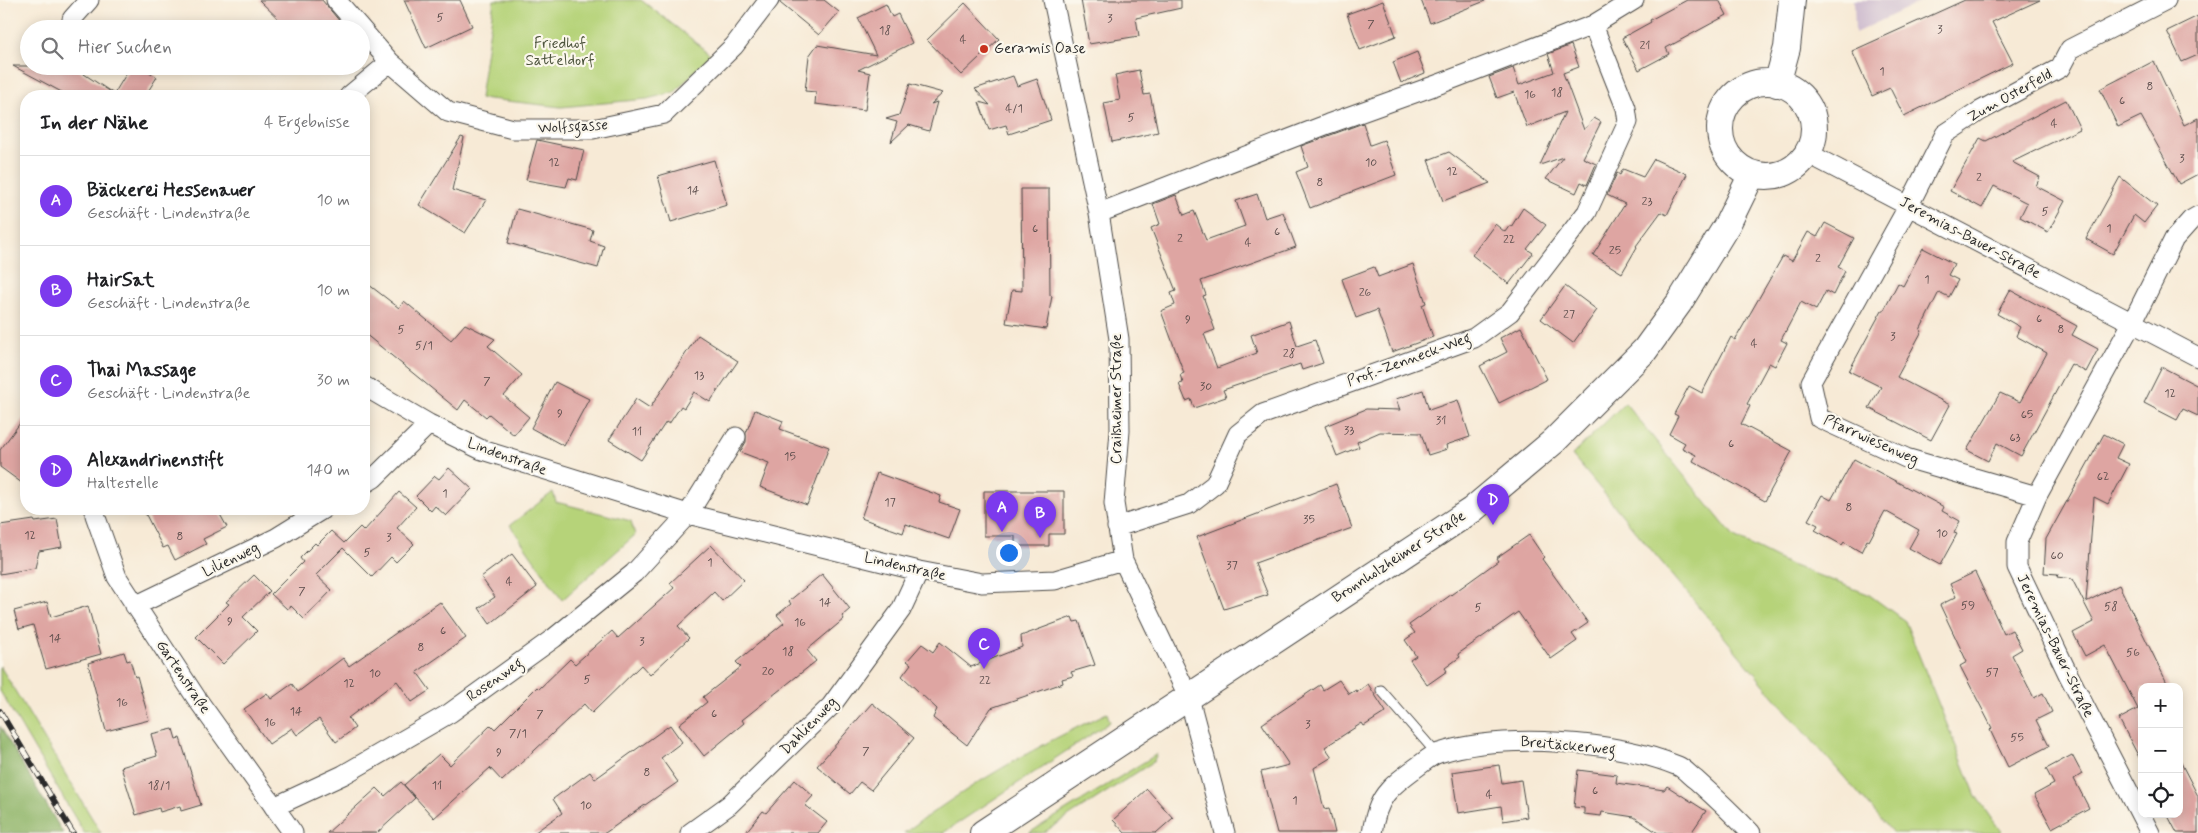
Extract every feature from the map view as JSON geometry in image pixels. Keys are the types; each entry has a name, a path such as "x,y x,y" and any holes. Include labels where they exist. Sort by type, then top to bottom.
{"street":[{"path":"72,19 89,0"},
{"name":"Wolfsgasse","path":"336,0 353,20"},
{"name":"Wolfsgasse","path":"370,39 390,62 448,112 513,129 593,129 664,114 734,46 769,0"},
{"name":"Crailsheimer Straße","path":"1053,0 1099,213 1119,339 1120,431 1114,503 1123,560 1189,698 1225,833"},
{"path":"1099,213 1328,124 1442,84 1593,25 1634,0"},
{"path":"1778,84 1787,48 1792,0"},
{"name":"Zum Osterfeld","path":"1909,205 1945,134 1980,111 2060,68 2070,49 2166,0"},
{"name":"Prof.-Zenneck-Weg","path":"1117,527 1189,504 1215,484 1238,434 1263,414 1474,338 1510,312 1587,212 1628,122 1626,108 1593,25"},
{"path":"356,90 390,62"},
{"path":"1757,83 1778,84 1788,87 1800,96 1809,109 1814,124 1813,139 1807,153 1797,165 1783,173 1768,176 1752,174 1738,167 1728,156 1721,142 1720,127 1723,112 1731,98 1743,88 1757,83"},
{"name":"Jeremias-Bauer-Straße","path":"1807,153 2198,357"},
{"name":"Bronnholzheimer Straße","path":"982,833 1472,510 1553,442 1645,350 1679,303 1727,225 1752,174"},
{"name":"Pfarrwiesenweg","path":"1909,205 1811,382 1819,418 1906,458 2037,496"},
{"path":"2132,323 2174,239 2191,220 2198,216"},
{"name":"Jeremias-Bauer-Straße","path":"2132,323 2037,496 2017,542 2017,567 2068,674 2150,833"},
{"name":"Lindenstraße","path":"370,390 429,424 482,450 688,514 919,571 982,583 1055,580 1123,560"},
{"path":"370,480 429,424"},
{"path":"688,514 736,437"},
{"name":"Rosenweg","path":"274,807 343,775 458,707 554,638 634,573 688,514"},
{"name":"Gartenstraße","path":"95,515 117,577 135,606 197,699 293,833"},
{"name":"Lilienweg","path":"135,606 276,538 313,515"},
{"name":"Dahlienweg","path":"690,833 729,805 832,706 901,610 919,571"},
{"name":"Breitäckerweg","path":"1372,833 1375,813 1390,787 1436,753 1481,744 1530,741 1568,743 1639,752 1681,767 1726,807 1751,833"}],"lane":[{"path":"1382,690 1436,753"}],"shaded area":[{"path":"1854,0 1924,0 1855,33"}],"green space":[{"name":"Friedhof Satteldorf","path":"494,0 641,0 711,54 675,92 647,99 561,107 480,98"},
{"path":"1625,403 1734,537 1788,564 1868,594 1905,621 1976,796 2002,833 1893,833 1776,699 1572,455"},
{"path":"553,492 556,502 631,521 635,535 562,600 510,525"},
{"path":"0,666 101,833 84,833 0,691"},
{"path":"1107,713 1110,722 943,833 904,833 952,799 1002,768 1054,739"},
{"path":"0,726 63,833 0,833"},
{"path":"1157,754 1153,762 1043,833 1029,833"}],"building":[{"path":"259,0 322,0 339,20 280,20"},
{"path":"404,0 460,0 472,26 426,48"},
{"path":"780,0 824,0 839,12 819,35 780,3"},
{"path":"1081,0 1181,0 1181,8 1136,18 1139,36 1089,44"},
{"path":"1421,0 1485,0 1485,1 1430,23"},
{"path":"1687,0 1719,0 1727,15 1666,48 1669,54 1639,70 1622,38"},
{"path":"1965,0 2040,0 1992,22 2013,63 1904,116 1890,88 1872,96 1852,51"},
{"path":"1383,1 1396,36 1360,50 1347,14"},
{"path":"965,3 999,39 961,75 927,40"},
{"path":"886,4 892,17 898,14 912,43 858,70 870,73 865,110 815,104 816,92 805,91 809,56 817,45 876,55 858,18"},
{"path":"2198,16 2198,55 2182,62 2167,31"},
{"path":"1571,45 1579,67 1563,73 1584,130 1594,118 1601,122 1583,158 1596,164 1587,185 1581,182 1576,193 1546,179 1563,157 1540,165 1565,112 1527,127 1514,92 1497,98 1489,77 1513,68 1519,85 1554,72 1548,54"},
{"path":"1417,52 1425,73 1401,83 1393,62"},
{"path":"2154,61 2184,125 2198,118 2198,174 2179,184 2141,116 2118,127 2100,89"},
{"path":"1139,70 1144,95 1150,94 1158,132 1112,142 1104,103 1120,100 1115,75"},
{"path":"30,75 86,75 108,90 58,90"},
{"path":"126,75 154,75 157,77 149,90 116,90"},
{"path":"1013,76 1017,86 1037,79 1051,120 1009,134 1006,125 989,130 979,102 990,105 975,89"},
{"path":"910,84 943,93 931,104 937,102 929,131 909,125 891,142 897,122 886,119 899,115"},
{"path":"2066,100 2080,129 2012,162 2040,177 2036,186 2065,201 2048,232 2020,217 2027,203 1994,186 1982,208 1950,191 1980,138 1986,141"},
{"path":"1363,123 1370,145 1384,140 1396,175 1310,208 1296,172 1308,167 1301,146"},
{"path":"461,137 464,138 452,190 486,200 465,233 419,205"},
{"path":"537,140 584,150 577,180 569,178 566,187 526,180"},
{"path":"1449,152 1490,183 1443,201 1428,160"},
{"path":"1654,159 1687,174 1667,215 1661,212 1636,246 1622,273 1593,255 1625,204 1607,195 1617,173 1620,175 1623,169 1643,177"},
{"path":"714,160 727,205 671,222 658,176"},
{"path":"2120,177 2157,206 2144,223 2134,215 2113,254 2086,239"},
{"path":"1021,189 1049,189 1050,295 1052,296 1046,329 1006,323 1012,290 1022,291"},
{"path":"1257,194 1265,218 1283,212 1296,247 1201,281 1206,295 1203,296 1215,330 1204,334 1217,368 1257,353 1251,335 1289,321 1297,346 1315,340 1323,363 1302,370 1300,364 1223,390 1226,397 1194,408 1191,399 1186,401 1179,384 1183,383 1180,375 1184,373 1161,311 1175,305 1171,293 1176,291 1151,228 1160,224 1153,204 1176,195 1184,215 1194,211 1206,240 1245,226 1236,201"},
{"path":"1523,208 1546,225 1527,249 1533,253 1509,284 1472,255 1495,224 1505,232 1510,225 1511,227"},
{"path":"517,209 593,230 590,241 604,246 598,268 508,243"},
{"path":"1825,223 1854,238 1838,267 1845,271 1833,295 1826,291 1816,310 1801,302 1781,340 1787,343 1775,366 1769,363 1747,404 1750,406 1741,424 1792,451 1765,501 1693,461 1696,455 1682,448 1685,443 1669,434 1678,416 1674,414 1689,386 1702,393 1731,337 1735,340 1783,256 1792,261 1808,232 1817,237"},
{"path":"1923,248 1954,264 1948,275 1958,280 1949,297 1939,292 1920,330 1922,331 1897,377 1950,405 1931,440 1869,408 1881,387 1849,371 1898,283 1903,286"},
{"path":"1413,264 1426,303 1422,305 1433,337 1392,352 1377,310 1356,318 1342,279 1374,267 1378,277"},
{"path":"370,286 399,308 404,301 451,340 465,324 495,339 488,346 522,375 504,396 529,417 514,435 489,414 486,417 465,400 458,410 370,338"},
{"path":"1565,286 1597,310 1573,343 1541,319"},
{"path":"2010,290 2077,326 2072,335 2098,349 2086,372 2071,364 2021,456 1997,443 1988,461 1967,450 2000,393 2020,402 2047,353 2016,336 2020,327 1997,314"},
{"path":"1521,327 1547,379 1499,403 1480,366 1507,352 1500,338"},
{"path":"698,335 738,361 710,402 694,392 684,408 681,406 669,424 666,422 641,460 609,440 636,399 650,408"},
{"path":"2162,367 2198,386 2198,416 2183,409 2177,420 2144,403"},
{"path":"555,382 589,399 564,446 531,428"},
{"path":"1423,390 1429,410 1458,400 1470,437 1446,445 1447,449 1428,455 1421,433 1380,432 1357,442 1359,447 1337,456 1325,426 1366,409 1400,410 1396,399"},
{"path":"755,410 783,421 780,429 829,447 807,505 760,487 769,463 740,452 746,442 746,433"},
{"path":"20,423 20,482 0,467 0,450"},
{"path":"2104,434 2123,444 2116,458 2129,464 2108,504 2094,497 2086,602 2119,585 2167,683 2138,683 2138,709 2105,645 2085,656 2073,633 2094,622 2072,579 2057,577 2058,574 2044,573 2046,539"},
{"path":"1854,459 1944,507 1942,511 1960,521 1954,533 1957,534 1940,565 1909,548 1919,530 1885,511 1861,552 1844,542 1842,545 1815,530 1818,525 1808,520 1822,495 1831,500"},
{"path":"449,468 472,489 446,516 435,506 431,511 416,496 435,476 439,479"},
{"path":"877,473 941,496 939,502 960,509 949,539 906,524 903,533 861,518"},
{"path":"1336,484 1352,528 1255,563 1268,595 1224,609 1197,537"},
{"path":"984,491 1064,491 1064,534 1049,534 1049,546 1015,546 1015,536 984,536"},
{"path":"399,492 416,507 397,528 414,544 396,562 391,557 372,577 343,548 316,575 332,590 304,619 291,606 287,609 271,594 303,562 300,558 315,543 317,545 331,531 344,543 360,527 364,531"},
{"path":"146,515 220,515 227,527 203,539 206,544 175,560 168,546 163,548"},
{"path":"57,519 62,547 39,551 35,568 0,574 0,525"},
{"path":"1529,535 1544,557 1542,559 1588,623 1572,634 1577,641 1551,659 1518,612 1458,654 1460,657 1445,668 1447,671 1427,685 1410,660 1416,656 1405,640 1415,633 1409,625 1498,561 1496,558"},
{"path":"711,545 744,580 722,601 714,592 678,626 689,638 650,675 641,665 592,713 584,704 502,781 490,768 434,818 404,785 439,754 450,765 491,725 495,729 537,687 539,689 570,659 575,664 612,631 618,638 674,588 670,583"},
{"path":"512,554 537,587 490,624 479,608 495,597 481,577"},
{"path":"1975,572 2004,634 2012,630 2022,649 2012,655 2034,698 2043,693 2052,712 2036,720 2049,746 2008,767 1990,730 1992,728 1960,666 1967,662 1940,605 1956,597 1950,584"},
{"path":"822,574 850,609 842,616 844,619 807,650 816,661 742,720 744,723 704,756 679,724 707,702 703,697 741,667 736,662 784,623 777,615 791,604 789,601"},
{"path":"254,575 270,591 243,617 257,631 223,664 196,637 229,604 226,602"},
{"path":"47,602 51,617 88,606 101,654 46,669 33,625 19,629 14,611"},
{"path":"440,602 466,638 417,672 430,690 412,702 397,681 348,718 355,728 336,742 319,719 297,735 292,728 269,744 244,709 267,693 271,699 292,684 298,692 343,658 349,666"},
{"path":"1072,617 1074,622 1079,621 1095,665 1071,672 1073,676 1062,679 1063,683 991,708 967,745 933,718 937,709 902,676 911,664 907,661 922,644 933,652 940,642 971,667 1022,647 1021,636"},
{"path":"124,652 127,661 130,660 135,677 137,676 149,720 106,731 88,663"},
{"path":"1339,680 1349,694 1356,690 1357,692 1368,684 1386,712 1364,726 1362,723 1325,747 1332,757 1314,768 1324,809 1329,808 1335,833 1277,833 1261,772 1289,765 1262,724 1320,685 1323,690"},
{"path":"872,703 914,738 871,790 860,782 850,794 817,766"},
{"path":"2138,709 2138,755 2119,719"},
{"path":"670,725 682,742 661,758 678,782 605,833 534,833 562,813 553,799 590,772 595,779"},
{"path":"173,729 176,739 180,738 201,805 181,811 180,806 160,812 159,808 136,815 121,767 157,756 151,734"},
{"path":"2072,755 2082,774 2074,779 2089,808 2052,828 2034,795 2054,784 2046,769"},
{"path":"1499,765 1502,783 1521,780 1527,817 1503,821 1501,806 1458,813 1452,772"},
{"path":"2183,767 2198,796 2198,833 2177,833 2169,818 2183,818"},
{"path":"1578,770 1617,775 1616,783 1664,790 1667,786 1706,811 1691,833 1658,833 1634,817 1602,812 1601,816 1584,814 1584,808 1574,807"},
{"path":"795,780 813,796 805,805 827,822 818,833 745,833 763,811 766,813"},
{"path":"401,782 415,798 377,833 327,833 377,788 385,796"},
{"path":"1147,789 1173,818 1156,833 1125,833 1113,820"}],"railway":[{"path":"0,711 73,833"}],"place":[{"name":"Geramis Oase","path":"984,49"},
{"name":"Alexandrinenstift","path":"1493,525"},
{"name":"Bäckerei Hessenauer","path":"1002,532"},
{"name":"HairSat","path":"1040,538"},
{"name":"Thai Massage","path":"984,669"}]}
